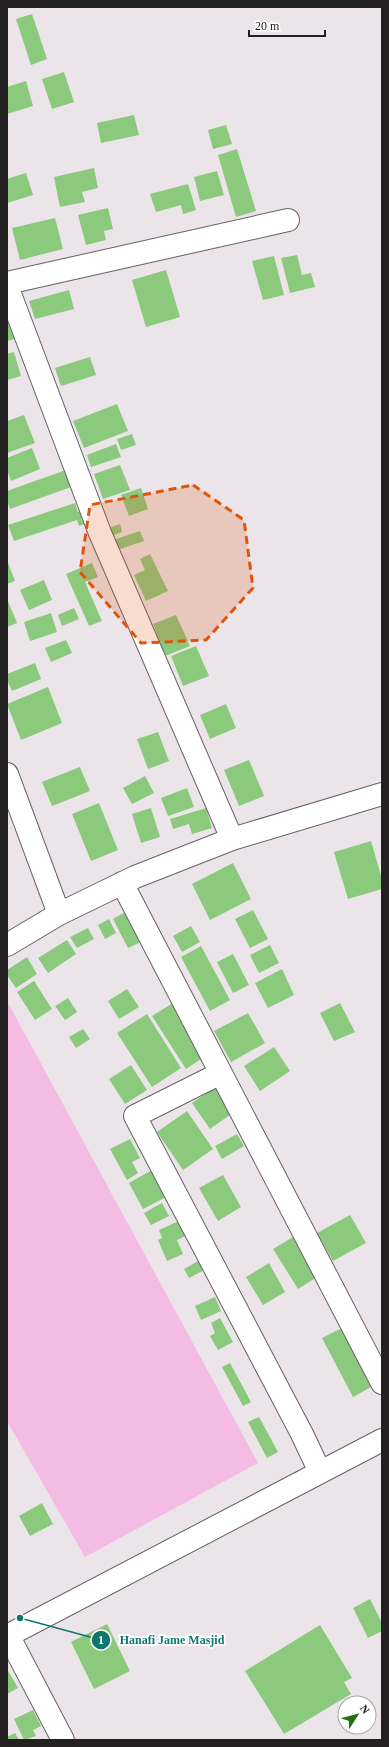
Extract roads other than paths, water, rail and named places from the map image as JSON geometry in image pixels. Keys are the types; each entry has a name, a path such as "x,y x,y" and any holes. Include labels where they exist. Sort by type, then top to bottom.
{"street":[{"path":"7,282 288,220"},
{"path":"7,286 100,533 232,839"},
{"path":"7,774 59,914"},
{"path":"7,945 59,914 122,883 232,839 382,794"},
{"path":"122,883 382,1383"},
{"path":"221,1073 135,1116 302,1434 320,1472"},
{"path":"63,1740 8,1635 382,1440"}],"place":[{"name":"Hanafi Jame Masjid","path":"20,1618"}]}
